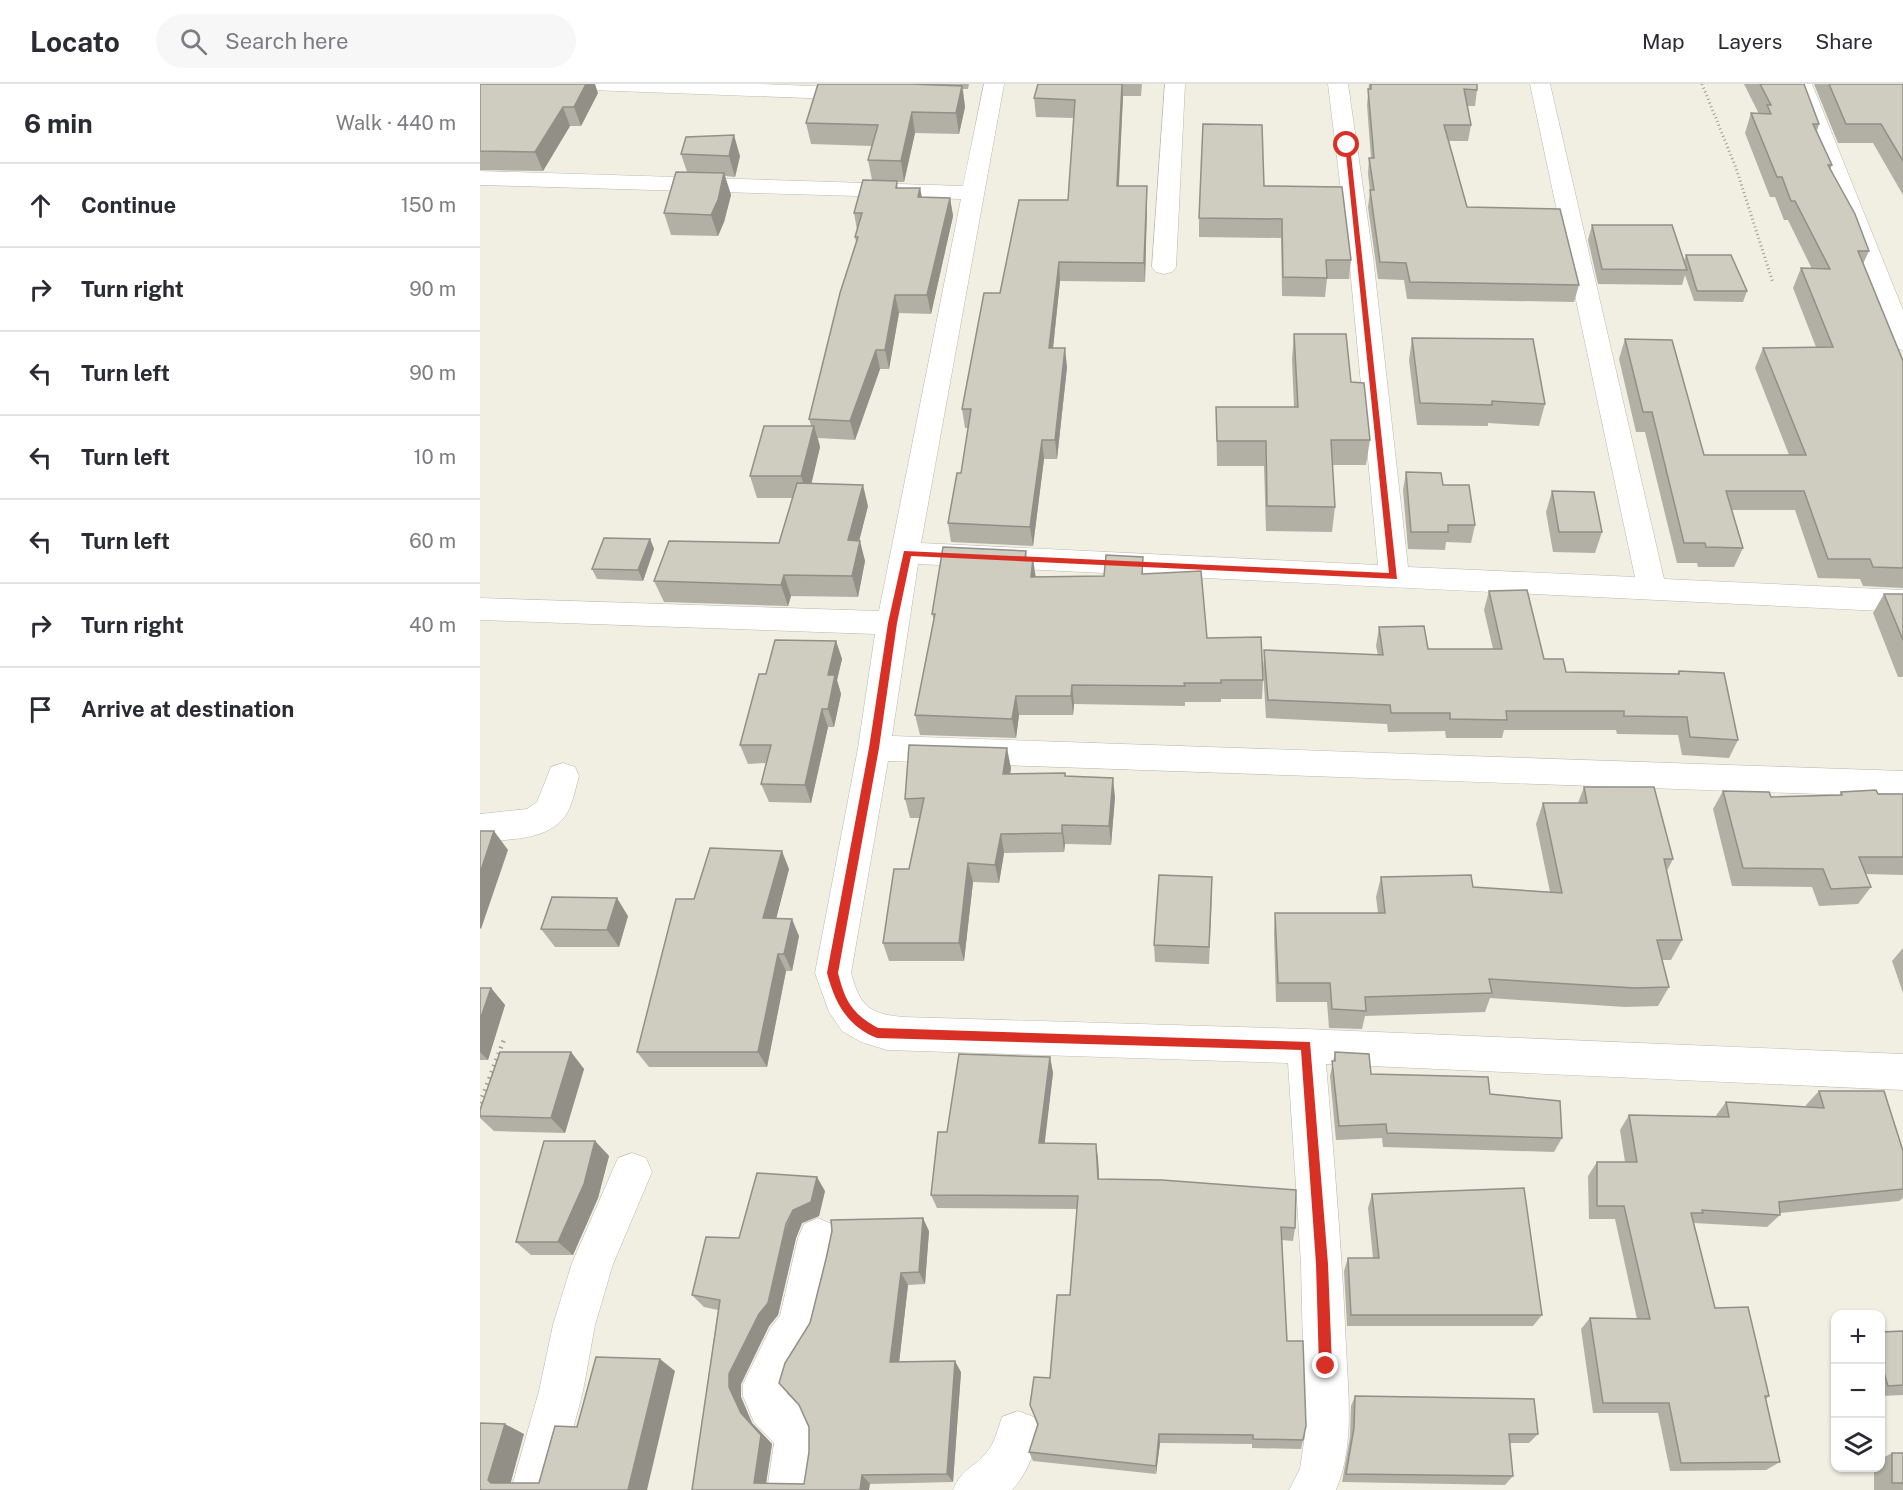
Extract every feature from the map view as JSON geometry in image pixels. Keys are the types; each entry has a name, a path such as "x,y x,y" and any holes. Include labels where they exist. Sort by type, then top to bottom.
{"street":[{"path":"590,84 876,95"},
{"path":"1164,267 1175,84"},
{"path":"1338,84 1361,257 1394,577"},
{"path":"1540,84 1652,589"},
{"path":"1802,84 1903,342"},
{"path":"985,94 974,193 892,623 874,748 833,973 838,994 857,1022 877,1033 1306,1046 1903,1072"},
{"path":"480,178 974,193"},
{"path":"907,553 1903,601"},
{"path":"480,609 892,623"},
{"path":"874,748 1903,784"},
{"path":"480,828 534,822 551,810 563,776"},
{"path":"1306,1046 1322,1264 1326,1366 1325,1458 1318,1481 1312,1490"},
{"path":"534,1490 561,1391 574,1324 593,1263 632,1172"},
{"path":"790,1490 797,1450 796,1437 787,1423 769,1407 765,1396 765,1384 786,1342 799,1326 818,1238"},
{"path":"976,1490 997,1475 1012,1456 1018,1433"}],"path":[{"path":"1702,84 1736,168 1773,283"},
{"path":"480,1103 505,1037"}],"building":[{"path":"480,84 586,84 574,107 563,107 535,152 480,151"},
{"path":"818,84 962,86 956,113 912,112 901,161 868,160 878,125 806,123"},
{"path":"1038,84 1122,84 1117,186 1147,186 1144,263 1059,262 1049,348 1065,348 1055,440 1042,440 1030,527 948,523 957,473 961,473 971,409 962,409 984,293 1000,293 1019,200 1068,200 1075,100 1034,98"},
{"path":"1371,84 1477,84 1477,90 1464,89 1471,125 1444,125 1467,207 1560,209 1579,285 1410,282 1406,263 1380,262 1370,190 1374,190 1369,158 1374,158 1368,89 1371,89"},
{"path":"1760,84 1804,84 1819,124 1813,124 1832,165 1828,165 1855,214 1869,251 1858,251 1903,361 1903,568 1873,567 1870,559 1828,559 1804,491 1726,491 1743,548 1706,547 1705,543 1684,543 1652,412 1643,412 1625,339 1672,340 1704,455 1806,455 1763,348 1833,347 1801,268 1830,269 1795,201 1791,201 1782,177 1777,177 1751,113 1771,114 1767,105 1771,105"},
{"path":"1829,84 1903,84 1903,161 1881,124 1846,124"},
{"path":"1203,124 1262,125 1264,186 1342,187 1351,260 1326,260 1327,278 1283,277 1282,219 1199,218"},
{"path":"734,135 729,156 681,154 686,137"},
{"path":"676,172 724,173 718,200 711,215 664,213"},
{"path":"863,180 897,181 896,188 920,188 918,197 950,198 927,295 895,295 885,350 876,350 850,421 809,419 840,293 858,237 855,237 862,213 854,213"},
{"path":"1592,225 1672,225 1687,270 1602,269"},
{"path":"1686,255 1731,255 1747,291 1697,291"},
{"path":"1294,334 1346,334 1351,382 1364,383 1370,440 1331,440 1335,507 1267,506 1266,441 1217,441 1216,407 1298,407"},
{"path":"1412,338 1533,339 1545,404 1492,401 1492,405 1420,403"},
{"path":"764,426 814,426 801,476 750,476"},
{"path":"1406,472 1441,473 1443,485 1469,485 1475,525 1448,525 1448,532 1411,532"},
{"path":"797,483 863,485 848,540 860,541 852,576 784,575 781,585 654,581 669,541 779,543"},
{"path":"1552,491 1594,492 1602,532 1559,532"},
{"path":"604,538 650,539 638,570 592,569"},
{"path":"943,547 1026,551 1025,559 1033,559 1031,577 1104,576 1106,555 1143,557 1142,574 1201,571 1207,638 1261,637 1263,680 1221,680 1221,683 1184,683 1185,686 1072,685 1071,696 1016,696 1012,719 915,715 935,614 932,614"},
{"path":"1527,590 1544,659 1563,659 1566,672 1724,673 1738,740 1690,737 1687,717 1624,716 1624,711 1506,711 1507,720 1450,719 1450,713 1391,713 1390,705 1268,700 1264,650 1383,655 1379,627 1424,626 1428,649 1502,649 1489,591"},
{"path":"1884,594 1903,594 1903,640"},
{"path":"775,640 836,641 828,675 835,675 828,709 822,709 805,785 761,784 771,745 740,745 759,674 766,674"},
{"path":"909,745 1007,748 1003,774 1065,773 1065,776 1113,778 1109,826 1062,825 1062,833 1001,834 995,865 968,863 959,943 883,943 894,869 909,869 924,798 905,799"},
{"path":"1584,787 1654,787 1673,859 1664,859 1682,940 1657,940 1669,987 1635,988 1489,979 1492,993 1365,997 1366,1011 1332,1009 1330,983 1278,983 1275,913 1385,913 1381,877 1471,875 1473,887 1562,893 1543,803 1587,803"},
{"path":"1876,790 1878,794 1903,794 1903,857 1859,857 1871,887 1831,889 1823,869 1743,868 1723,791 1769,792 1771,797 1842,795 1841,792"},
{"path":"480,831 494,831 480,873"},
{"path":"710,848 782,851 763,918 792,919 784,954 778,954 758,1052 637,1052 676,899 694,899"},
{"path":"1159,875 1212,877 1209,947 1154,945"},
{"path":"552,897 617,898 607,930 541,929"},
{"path":"480,988 491,988 480,1020"},
{"path":"500,1052 571,1052 551,1118 480,1116"},
{"path":"1335,1052 1369,1054 1371,1074 1488,1077 1490,1094 1560,1101 1562,1138 1387,1133 1386,1124 1339,1126 1332,1061 1335,1061"},
{"path":"959,1054 1050,1057 1039,1143 1096,1144 1098,1179 1162,1180 1296,1190 1295,1228 1281,1227 1287,1341 1303,1341 1306,1426 1303,1440 1253,1439 1253,1435 1159,1434 1156,1466 1029,1452 1038,1424 1030,1405 1034,1377 1050,1378 1057,1295 1070,1295 1078,1196 931,1195 938,1132 947,1132"},
{"path":"1819,1091 1884,1091 1903,1151 1903,1189 1779,1202 1780,1215 1702,1210 1703,1213 1691,1213 1715,1308 1748,1307 1769,1396 1765,1396 1780,1462 1681,1463 1669,1403 1603,1403 1590,1318 1650,1319 1624,1206 1597,1206 1597,1162 1637,1162 1629,1115 1729,1117 1726,1102 1824,1108"},
{"path":"544,1141 595,1141 584,1184 558,1242 516,1242"},
{"path":"757,1173 817,1177 811,1202 793,1210 786,1224 768,1303 759,1314 729,1374 729,1387 741,1413 761,1435 754,1483 804,1484 809,1452 809,1427 799,1405 779,1383 785,1363 810,1323 832,1231 831,1220 923,1218 919,1272 901,1273 890,1362 955,1361 947,1474 862,1475 860,1490 692,1490 720,1300 692,1295 706,1237 739,1238"},
{"path":"1524,1188 1542,1315 1351,1315 1348,1258 1379,1258 1372,1194"},
{"path":"1903,1331 1903,1385 1888,1386 1885,1376 1885,1332"},
{"path":"596,1357 660,1359 628,1490 480,1490 480,1423 505,1424 488,1480 491,1483 539,1483 555,1426 577,1427"},
{"path":"1355,1396 1534,1399 1538,1434 1509,1434 1513,1476 1346,1474 1354,1428"},
{"path":"1892,1453 1903,1453 1903,1483 1892,1483"}],"route":[{"path":"1326,1366 1322,1264 1306,1046 877,1033 857,1022 848,1012 838,994 833,973 874,748 892,623 907,553 1394,577 1361,257 1347,145"}]}
